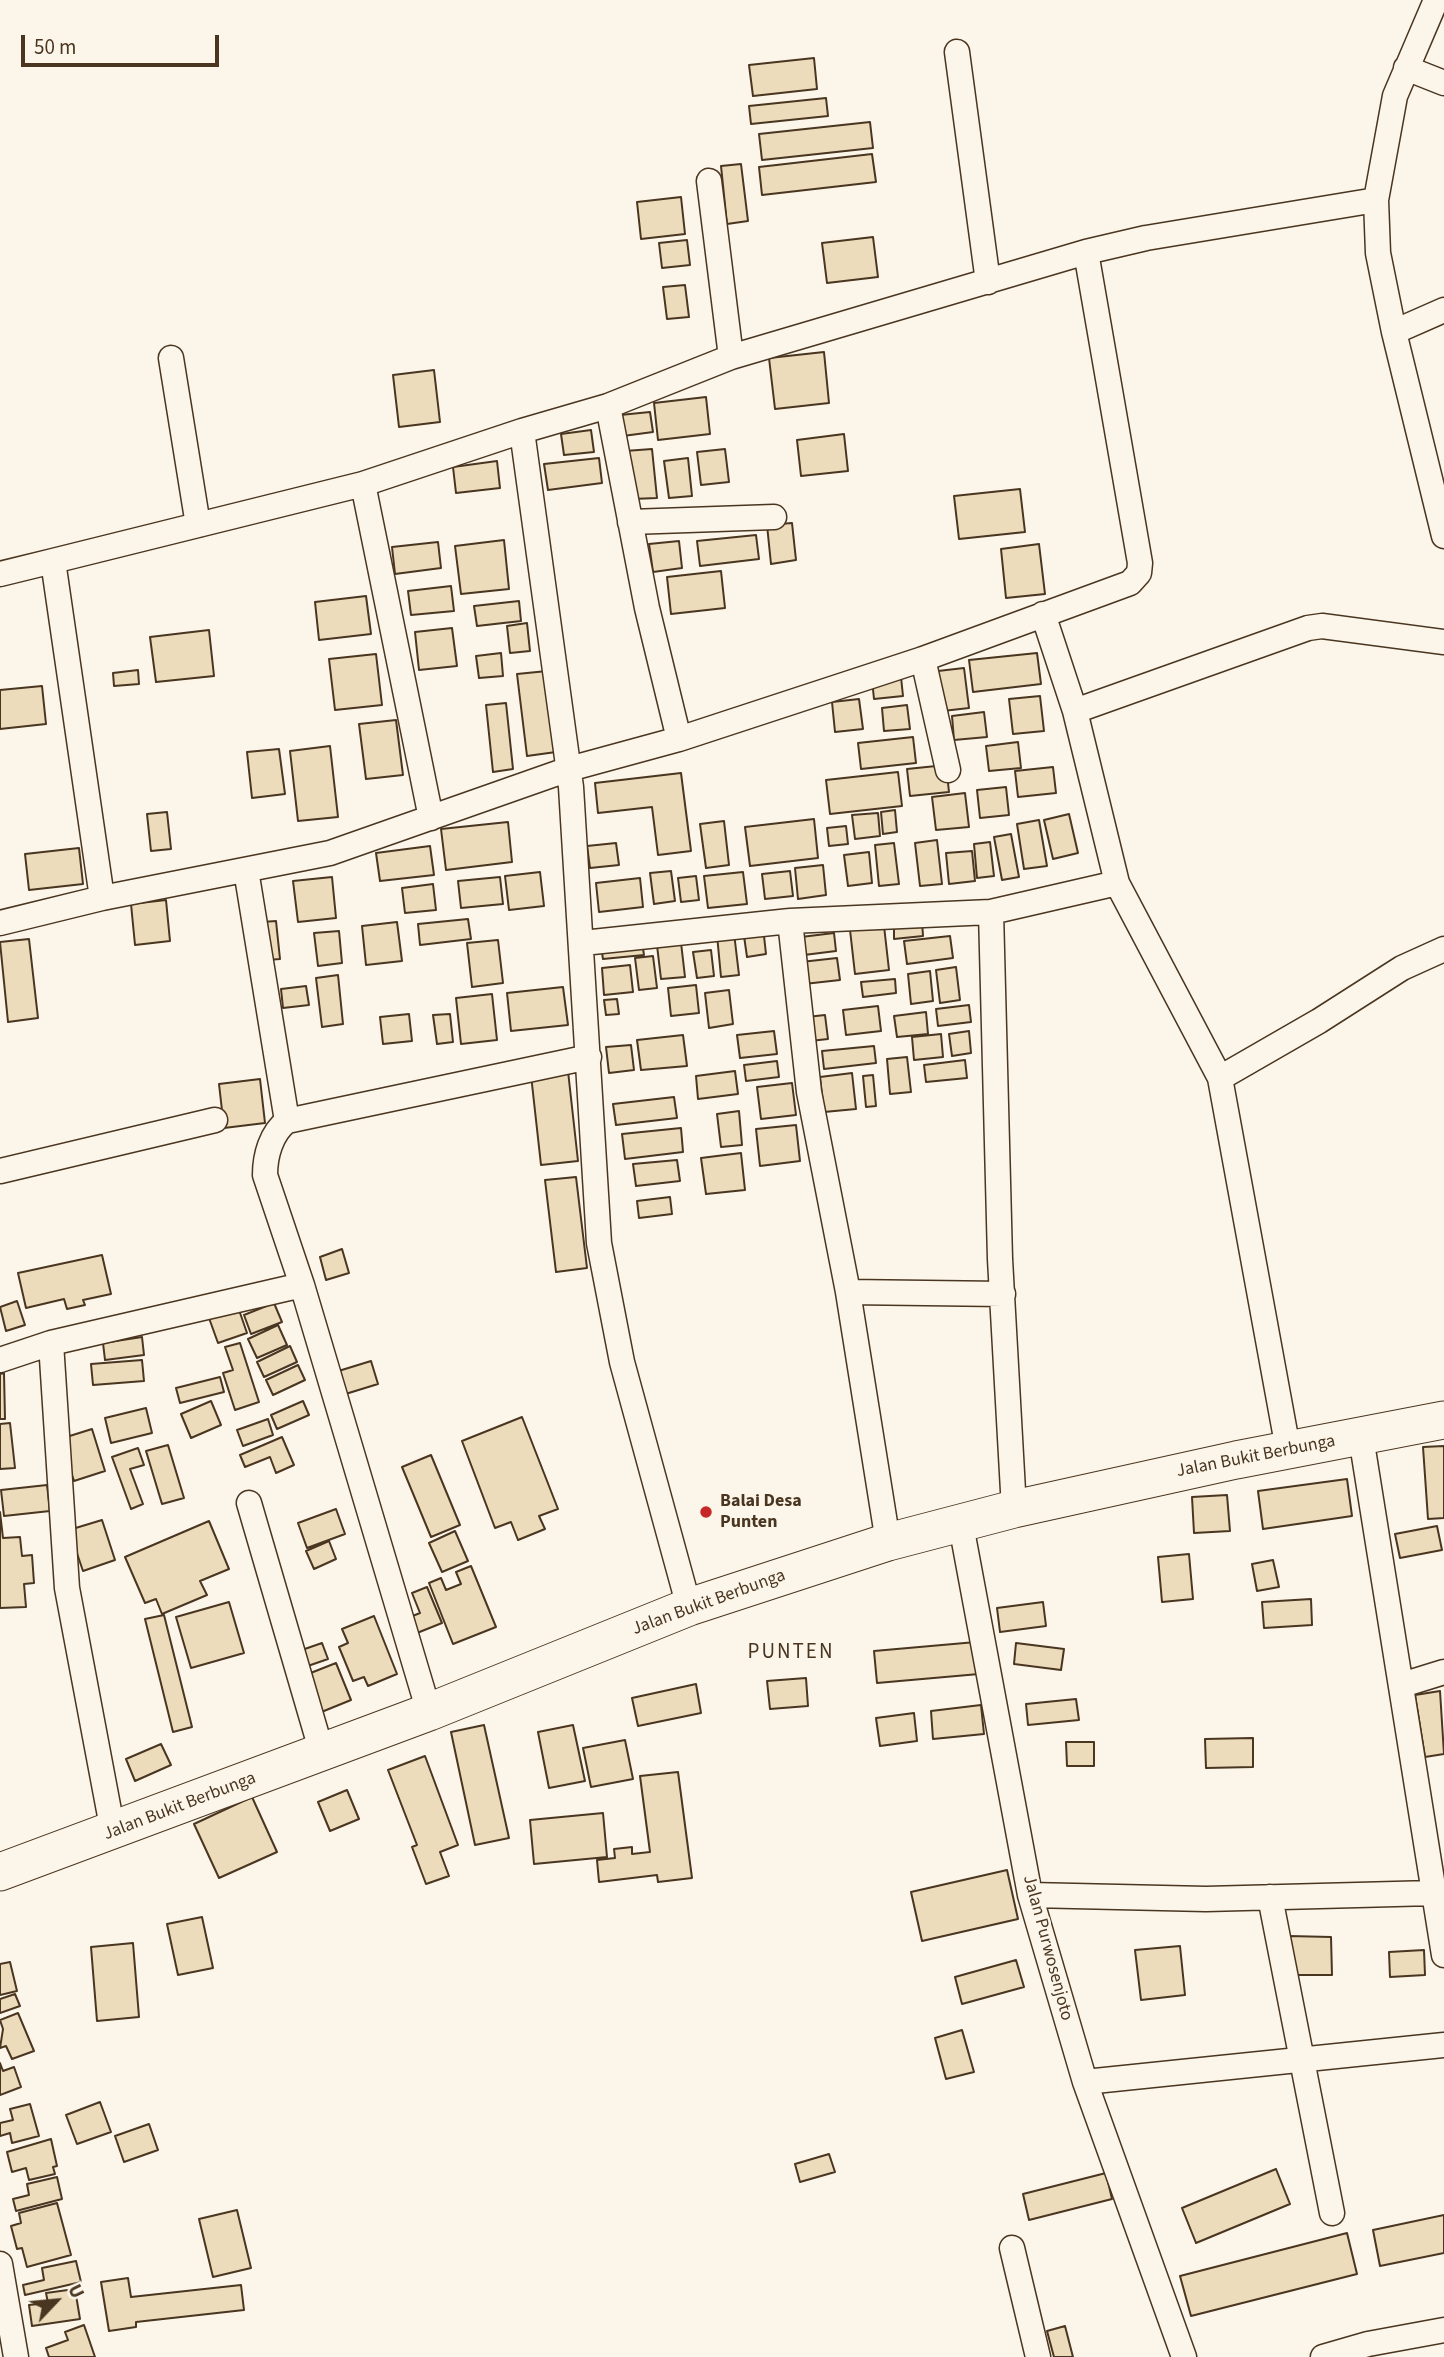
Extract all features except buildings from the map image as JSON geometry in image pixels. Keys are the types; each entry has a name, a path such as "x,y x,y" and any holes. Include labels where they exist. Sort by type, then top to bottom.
{"main road":[{"name":"Jalan Bukit Berbunga","path":"1,1868 113,1832 322,1753 689,1606 888,1542 1014,1509 1288,1449 1444,1420"}],"street":[{"path":"1436,0 1395,96 1376,200 1378,253 1394,332 1439,503 1444,536"},
{"path":"957,52 988,282"},
{"path":"1406,68 1444,83"},
{"path":"709,181 731,357"},
{"path":"0,574 363,484 522,431 608,406 731,357 1086,252 1146,238 1376,200"},
{"path":"0,923 102,898 330,853 569,769 679,739 923,659 1130,583 1140,567 1086,252"},
{"path":"1394,332 1444,310"},
{"path":"171,358 198,525"},
{"path":"608,406 630,522 679,739"},
{"path":"522,431 569,769 583,943 599,1243 622,1362 689,1606"},
{"path":"363,484 431,818"},
{"path":"630,522 774,517"},
{"path":"54,561 102,898"},
{"path":"1044,614 1075,711 1117,883 1220,1078 1288,1449"},
{"path":"1075,711 1308,628 1322,626 1444,642"},
{"path":"923,659 948,770"},
{"path":"246,870 287,1121"},
{"path":"583,943 790,921 991,912 1117,883"},
{"path":"991,912 1003,1294 1014,1509"},
{"path":"790,921 809,1092 848,1292 888,1542"},
{"path":"1220,1078 1319,1021 1402,968 1444,949"},
{"path":"429,1712 302,1285 265,1175 265,1160 279,1127 287,1121 589,1058"},
{"path":"0,1171 215,1120"},
{"path":"0,1360 51,1343 302,1285"},
{"path":"848,1292 1003,1294"},
{"path":"51,1343 67,1588 113,1832"},
{"path":"1361,1437 1444,1955"},
{"path":"248,1503 322,1753"},
{"name":"Jalan Purwosenjoto","path":"961,1525 1030,1895 1085,2082 1184,2357"},
{"path":"1402,1685 1444,1672"},
{"path":"1030,1895 1206,1899 1433,1893"},
{"path":"1270,1897 1332,2213"},
{"path":"1085,2082 1444,2045"},
{"path":"1012,2248 1038,2357"},
{"path":"0,2264 16,2357"},
{"path":"1323,2357 1368,2344 1444,2330"}],"place":[{"name":"Balai Desa Punten","path":"706,1512"}],"district":[{"name":"PUNTEN","path":"791,1653"}]}
